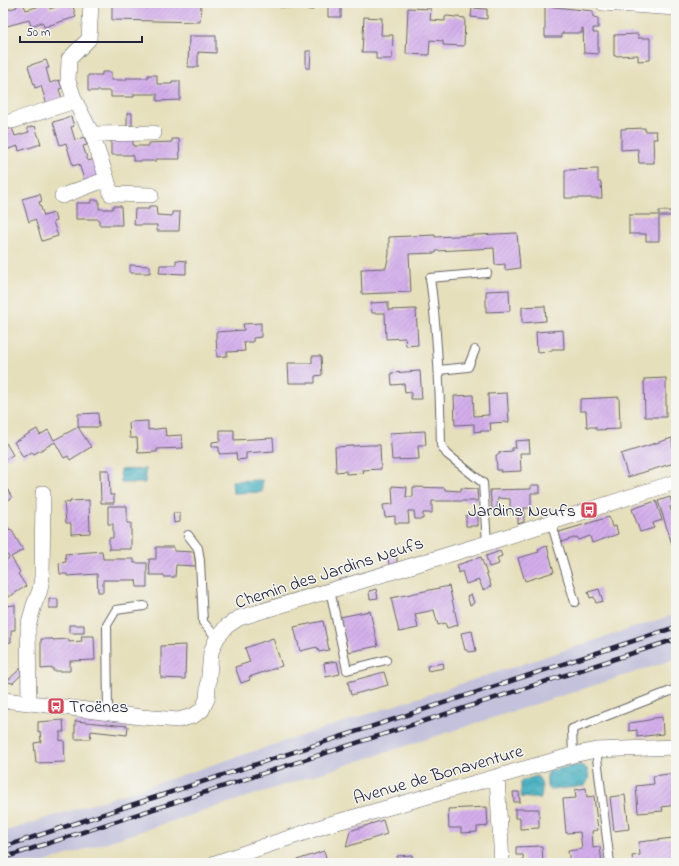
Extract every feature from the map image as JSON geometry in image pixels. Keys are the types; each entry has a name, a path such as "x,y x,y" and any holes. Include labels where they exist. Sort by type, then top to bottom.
{"street":[{"path":"91,3 89,39 69,59 68,81 74,101 92,134 112,194 151,195"},
{"path":"603,3 676,8"},
{"path":"12,121 74,101"},
{"path":"92,134 154,133"},
{"path":"62,196 107,179"},
{"name":"Chemin des Jardins Neufs","path":"3,700 141,717 178,720 193,716 202,710 207,699 211,652 217,638 227,626 239,618 487,543 676,482"},
{"path":"29,703 28,626 40,590 42,577 43,493"},
{"name":"Avenue de Bonaventure","path":"215,863 330,824 573,755 596,750 676,747"},
{"path":"497,777 502,863"}],"lane":[{"path":"487,273 430,278 439,370 441,445 447,454 483,483 487,543"},
{"path":"439,370 468,367 475,350"},
{"path":"551,522 576,602"},
{"path":"188,535 198,548 203,622 217,638"},
{"path":"330,590 347,670 386,660"},
{"path":"108,713 107,624 116,610 144,606"},
{"path":"573,755 572,728 676,689"},
{"path":"596,750 610,863"}],"shaded area":[{"path":"676,614 676,659 42,863 3,863 3,832 152,785"}],"water":[{"path":"145,469 145,483 121,483 120,470"},
{"path":"262,480 262,492 233,493 232,481"},
{"path":"577,765 583,766 587,769 589,778 585,786 550,790 547,787 547,773 549,771"},
{"path":"537,776 542,787 540,799 521,797 521,781"}],"building":[{"path":"23,3 26,10 40,6 41,3 48,3 50,9 64,4 63,3 72,3 76,17 44,27 42,22 31,26 29,20 7,26 3,11 17,7 16,4"},
{"path":"112,3 201,3 200,22 112,20"},
{"path":"279,3 313,3 313,10 279,7"},
{"path":"328,5 341,5 341,17 328,17"},
{"path":"545,6 593,11 593,17 598,18 598,28 593,28 593,33 598,33 598,54 584,53 583,28 582,33 562,33 562,37 545,37"},
{"path":"408,8 431,9 430,20 445,21 445,17 447,16 465,18 464,46 443,45 443,41 430,40 429,55 406,54"},
{"path":"472,8 487,9 487,19 471,17"},
{"path":"364,17 382,18 381,35 393,35 392,59 376,59 376,52 362,52"},
{"path":"638,34 638,38 650,38 650,60 638,61 638,55 614,56 614,35"},
{"path":"189,36 216,36 216,53 198,52 198,67 188,67"},
{"path":"306,51 311,51 310,68 306,68"},
{"path":"46,60 49,68 46,68 50,83 59,80 62,88 59,89 63,102 48,108 41,86 35,88 28,66"},
{"path":"102,72 111,72 111,80 148,78 148,75 157,75 157,84 172,84 172,81 180,81 180,100 157,101 157,94 134,94 134,97 111,97 111,91 88,91 88,75 102,75"},
{"path":"127,113 132,113 132,126 127,126"},
{"path":"71,117 74,126 71,127 75,140 84,137 87,145 83,146 88,161 97,158 101,180 86,185 79,164 73,166 66,143 60,145 53,122"},
{"path":"35,126 41,144 19,151 18,146 3,151 4,131 12,128 15,136 29,132 27,128"},
{"path":"645,128 645,131 656,131 657,139 653,139 654,163 639,163 638,149 621,150 621,129"},
{"path":"133,136 133,146 148,146 148,143 172,142 172,139 179,139 180,159 133,161 133,155 111,155 111,140"},
{"path":"598,169 598,182 601,182 602,198 565,198 565,170"},
{"path":"40,194 42,201 39,202 44,216 54,213 56,221 53,222 58,236 42,241 35,219 29,222 22,199"},
{"path":"91,200 99,200 99,209 113,209 113,206 121,206 122,225 99,225 99,219 76,219 76,203 91,203"},
{"path":"149,206 156,206 157,215 172,216 172,212 180,212 179,231 157,231 157,225 134,225 135,209 149,209"},
{"path":"659,211 671,211 671,216 659,216 659,241 646,241 646,234 629,234 629,215 659,215"},
{"path":"517,233 520,268 505,270 505,264 495,265 494,248 409,254 411,292 362,294 361,269 386,268 389,254 389,237 435,235 435,237"},
{"path":"176,260 186,261 186,274 159,273 160,265 176,265"},
{"path":"130,265 150,266 150,273 130,273"},
{"path":"509,290 510,311 486,312 486,291"},
{"path":"673,299 676,299 676,320 674,320"},
{"path":"388,302 388,310 416,309 418,345 406,346 405,338 386,339 385,313 372,313 371,303"},
{"path":"545,306 546,321 522,323 522,307"},
{"path":"261,323 261,337 253,338 253,342 244,342 245,351 227,352 227,356 217,357 216,332 244,330 243,324"},
{"path":"563,330 564,349 552,349 552,351 537,352 536,332"},
{"path":"312,356 321,356 322,375 315,376 315,383 289,383 288,363 312,363"},
{"path":"420,371 422,399 411,399 411,392 405,393 404,384 392,385 391,373"},
{"path":"666,378 666,417 645,417 644,379"},
{"path":"507,393 509,422 490,423 491,431 474,432 474,424 455,425 454,396 473,395 474,416 489,415 488,394"},
{"path":"619,397 620,429 596,430 596,427 587,427 586,411 580,411 580,399"},
{"path":"98,413 99,427 78,427 78,414"},
{"path":"148,421 148,430 165,428 166,436 182,435 183,448 157,449 157,452 138,453 137,438 130,438 129,422"},
{"path":"78,427 91,447 70,460 68,456 64,458 55,442 34,454 32,452 23,457 14,442 37,429 40,435 48,430 54,440"},
{"path":"220,430 234,430 234,440 273,438 274,451 246,453 246,459 237,460 236,453 219,454 219,447 212,447 212,442 220,441"},
{"path":"425,431 426,445 418,445 419,459 392,460 390,433"},
{"path":"672,438 674,463 628,477 621,454"},
{"path":"529,440 530,453 520,453 521,471 500,472 501,470 497,470 496,455 500,454 499,452 512,451 512,448 516,448 515,441"},
{"path":"6,443 13,455 3,461 3,444"},
{"path":"380,445 381,469 363,470 364,473 346,474 346,471 336,472 335,447"},
{"path":"100,470 109,470 110,495 114,495 114,503 101,503"},
{"path":"3,481 12,498 3,503"},
{"path":"531,485 540,485 540,493 531,493 531,508 524,508 524,522 518,524 518,511 510,511 510,499 498,498 497,508 492,509 490,490 531,489"},
{"path":"392,486 407,487 406,497 413,497 413,487 445,488 445,490 461,491 461,488 477,489 478,501 432,501 432,513 423,513 423,519 415,519 414,511 408,511 409,523 395,523 395,516 385,517 383,505 393,504"},
{"path":"670,497 673,506 670,507 671,511 676,509 676,543 672,544 658,501"},
{"path":"89,500 90,533 71,534 71,523 66,523 64,502 70,503 70,501"},
{"path":"656,501 662,520 653,523 654,528 640,532 632,509"},
{"path":"108,506 127,506 127,523 131,523 131,549 109,549 109,538 113,538 113,524 108,524"},
{"path":"173,513 180,513 180,522 174,523"},
{"path":"466,515 478,515 478,526 466,526"},
{"path":"609,517 612,527 616,526 618,534 592,543 590,536 579,540 577,537 561,542 559,532"},
{"path":"3,520 10,530 11,529 23,550 11,557 20,572 18,574 26,586 9,597 3,589 3,562 9,558 5,551 3,553"},
{"path":"547,546 554,572 525,581 518,558 539,552 538,549"},
{"path":"156,547 174,547 174,551 194,552 196,566 176,565 175,577 150,575 149,559 156,559"},
{"path":"102,551 103,559 134,559 134,563 147,563 147,587 137,587 136,580 103,580 103,592 98,592 97,574 67,576 67,574 60,574 59,563 66,562 65,554"},
{"path":"500,551 502,556 497,558 499,564 489,567 486,556"},
{"path":"388,557 397,557 397,562 389,565"},
{"path":"481,557 491,586 483,590 479,580 466,584 462,571 458,573 457,565"},
{"path":"449,586 458,625 447,628 445,623 438,625 434,610 415,614 418,628 399,632 391,598"},
{"path":"376,589 378,598 370,599 369,591"},
{"path":"599,589 603,601 596,603 594,597 590,598 588,592"},
{"path":"471,594 474,603 470,605 467,596"},
{"path":"49,599 58,599 58,608 49,608"},
{"path":"15,605 15,630 11,630 11,642 3,643 3,606"},
{"path":"370,611 378,646 348,652 340,617"},
{"path":"323,621 329,650 319,652 317,647 300,651 294,627"},
{"path":"69,625 84,625 84,633 69,633"},
{"path":"472,631 476,651 468,652 465,650 461,633"},
{"path":"81,636 94,636 95,660 70,661 70,671 53,671 53,668 41,669 41,639 69,639 69,642 82,641"},
{"path":"273,638 282,666 249,677 250,680 241,683 235,667 250,662 245,648"},
{"path":"186,645 185,679 161,678 161,646"},
{"path":"337,661 340,674 326,677 324,663"},
{"path":"443,663 444,668 428,671 427,666"},
{"path":"21,668 21,675 13,683 6,682"},
{"path":"384,672 388,685 351,695 348,682"},
{"path":"662,717 663,734 637,737 637,730 629,731 629,723"},
{"path":"63,720 64,732 60,732 60,741 64,740 65,762 36,763 34,743 41,742 40,731 38,732 38,722"},
{"path":"75,721 128,726 127,735 91,731 90,739 75,739"},
{"path":"676,773 676,805 662,807 663,811 638,813 636,786 654,784 653,776"},
{"path":"586,788 587,797 594,796 598,830 592,831 593,848 600,847 602,863 570,863 568,851 582,849 580,832 566,833 563,799 576,798 575,790"},
{"path":"513,792 519,792 520,802 514,802"},
{"path":"625,795 629,829 614,831 610,797"},
{"path":"487,807 488,826 477,827 477,832 461,833 461,828 449,828 448,809"},
{"path":"515,809 539,809 539,828 520,829 520,818 515,818"},
{"path":"383,820 387,834 346,847 350,831"},
{"path":"673,838 674,851 676,851 676,863 633,863 632,856 640,855 639,842"},
{"path":"542,846 543,863 524,863 523,855 516,855 516,847"},
{"path":"324,851 328,863 288,863"},
{"path":"412,855 413,863 397,863 397,856"}],"railway":[{"path":"3,847 676,627"},
{"path":"3,858 676,639"}],"place":[{"name":"Jardins Neufs","path":"589,510"},
{"name":"Troënes","path":"56,706"}]}
